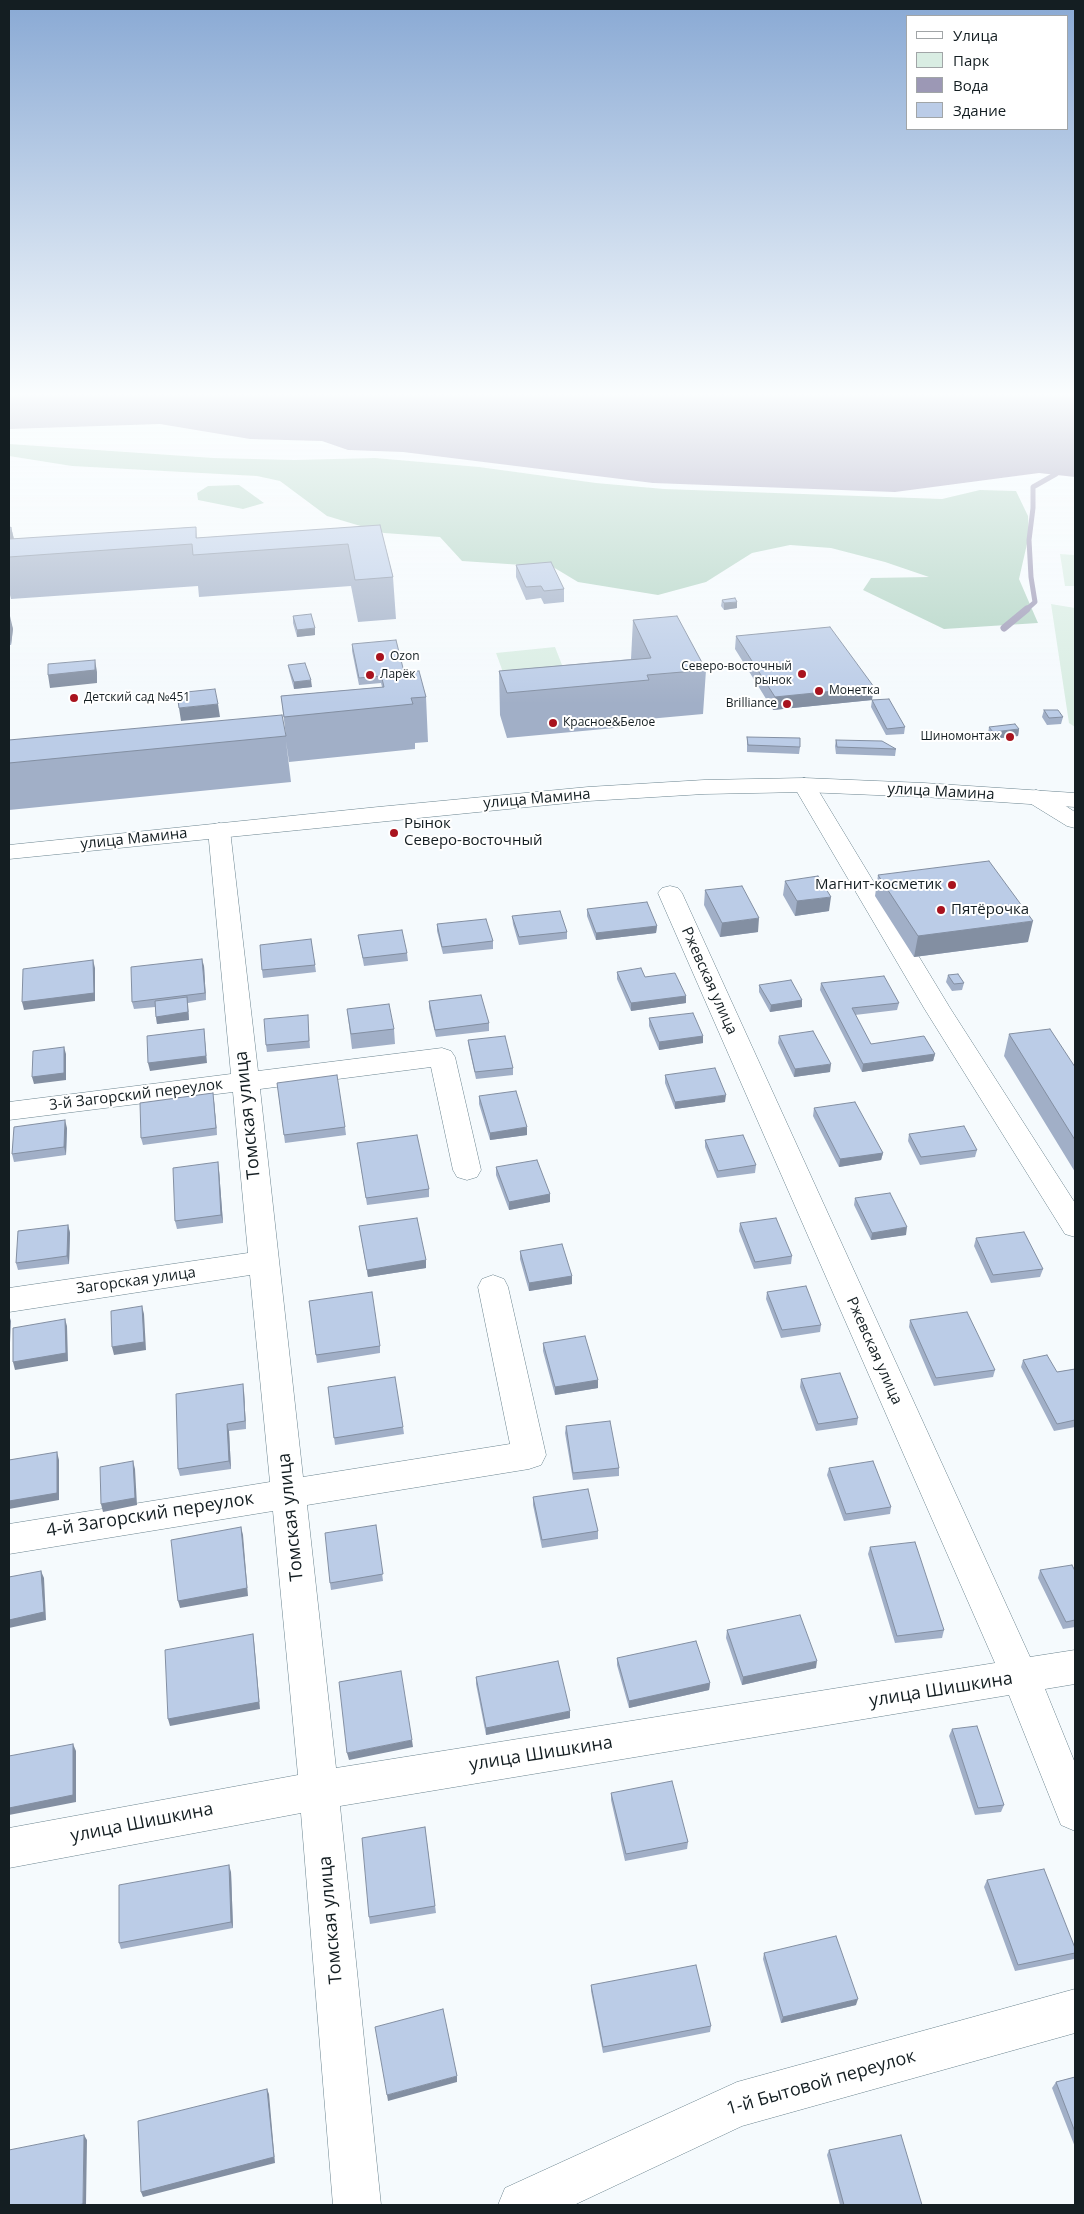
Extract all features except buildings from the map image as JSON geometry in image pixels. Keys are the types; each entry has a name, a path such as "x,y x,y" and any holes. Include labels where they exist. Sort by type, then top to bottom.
{"street":[{"name":"улица Мамина","path":"9,852 588,794 704,787 804,785 1075,800"},
{"path":"804,785 937,1008 1075,1226"},
{"path":"1036,797 1075,821"},
{"name":"Томская улица","path":"219,830 319,1790 357,2205"},
{"name":"Ржевская улица","path":"670,893 1021,1678 1075,1811"},
{"name":"3-й Загорский переулок","path":"9,1111 442,1057 467,1170"},
{"name":"Загорская улица","path":"9,1300 264,1262"},
{"name":"4-й Загорский переулок","path":"9,1539 529,1454 493,1287"},
{"name":"улица Шишкина","path":"9,1848 319,1790 1075,1668"},
{"name":"1-й Бытовой переулок","path":"522,2205 737,2105 1075,2011"}],"green space":[{"path":"198,497 256,497 264,503 243,509 198,500"},
{"path":"302,497 895,497 942,499 949,497 1019,497 1028,516 1029,535 1019,579 1038,623 944,629 863,590 871,578 929,577 885,562 831,548 790,545 752,553 706,582 658,595 578,582 553,567 462,561 440,537 384,533 327,516"},
{"path":"1060,554 1075,555 1075,586 1065,586"},
{"path":"1051,604 1075,608 1075,727 1069,723"},
{"path":"555,647 564,670 504,675 496,653"}],"waterway":[{"path":"1026,610 1035,602 1031,577 1029,540 1033,497"},
{"path":"1004,628 1027,609"}],"place":[{"name":"Ozon","path":"380,657"},
{"name":"Северо-восточный рынок","path":"802,674"},
{"name":"Ларёк","path":"370,675"},
{"name":"Монетка","path":"819,691"},
{"name":"Детский сад №451","path":"74,698"},
{"name":"Brilliance","path":"787,704"},
{"name":"Красное&Белое","path":"553,723"},
{"name":"Шиномонтаж","path":"1010,737"},
{"name":"Рынок Северо-восточный","path":"394,833"},
{"name":"Магнит-косметик","path":"952,885"},
{"name":"Пятёрочка","path":"941,910"}]}
